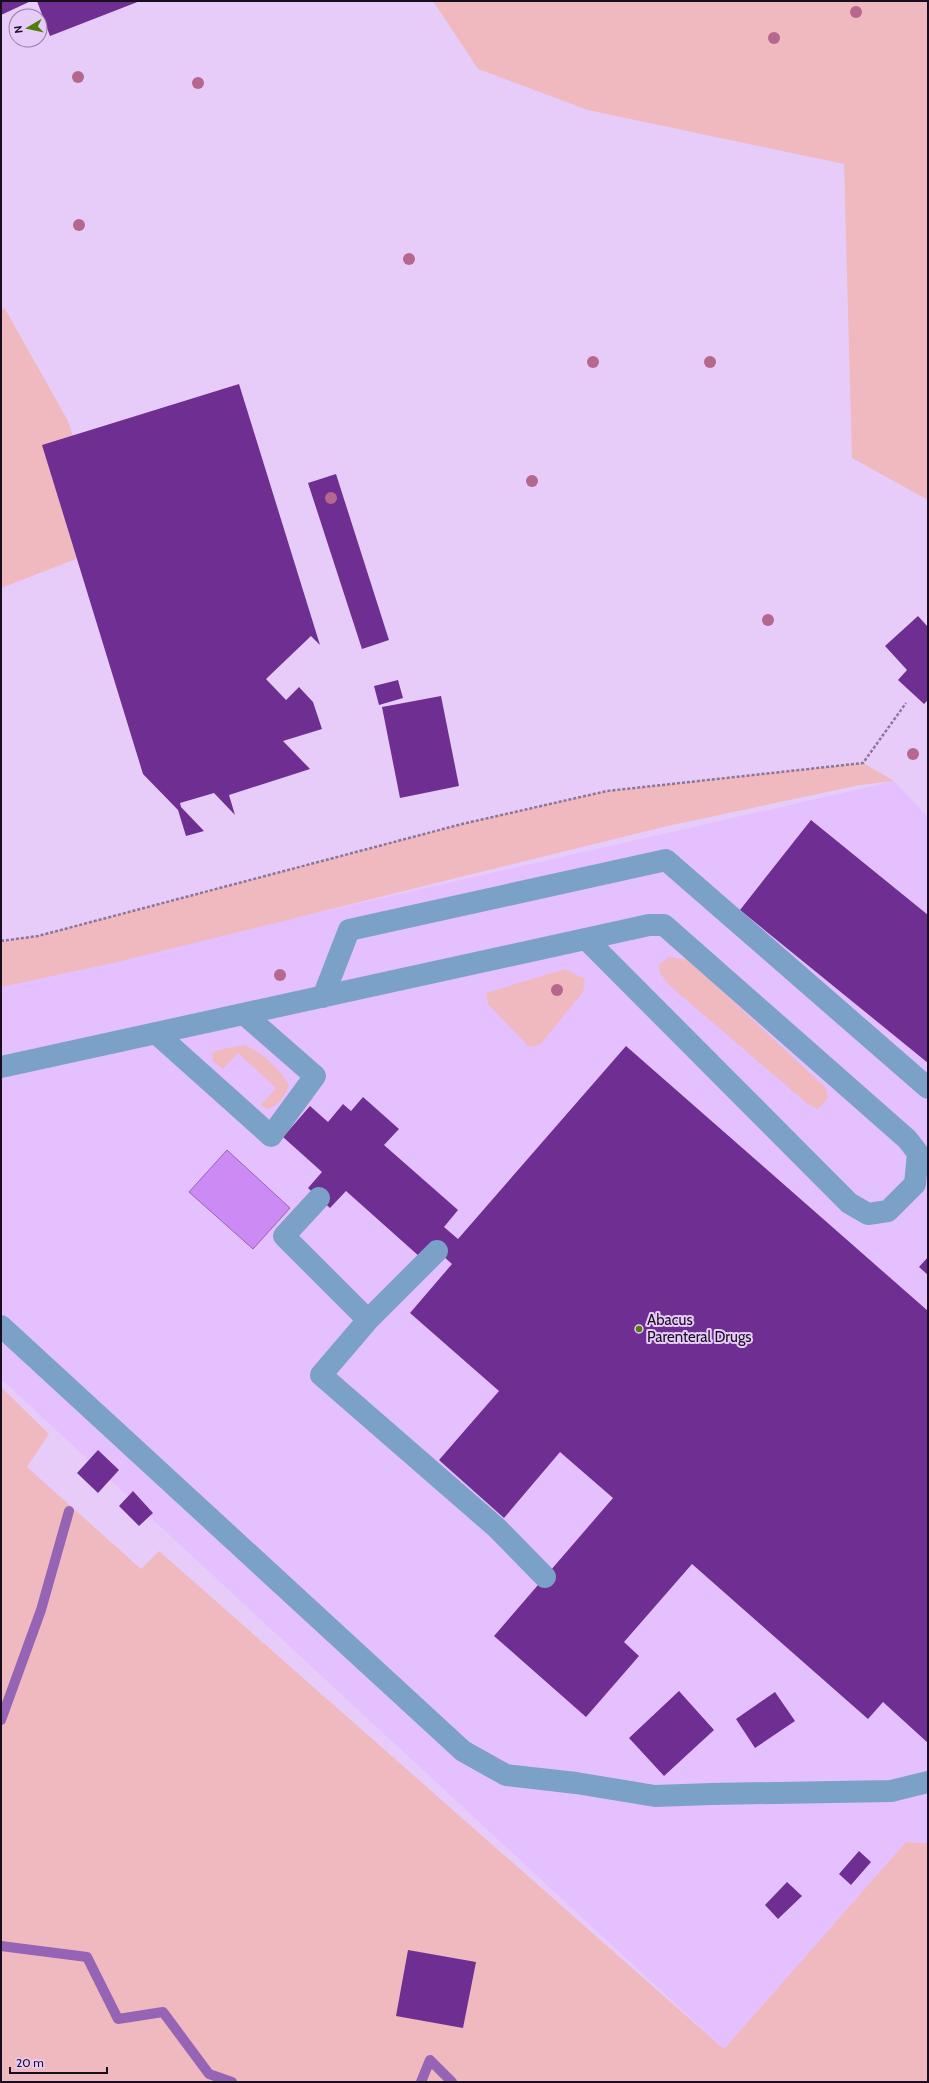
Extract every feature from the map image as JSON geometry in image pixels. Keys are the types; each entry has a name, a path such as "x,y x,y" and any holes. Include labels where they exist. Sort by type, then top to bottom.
{"lane":[{"path":"324,997 349,930 666,860 928,1088"},
{"path":"1,1067 649,925 664,925 907,1139 918,1153 915,1184 888,1211 868,1214 849,1203 586,939"},
{"path":"156,1033 271,1136 315,1076 244,1014"},
{"path":"319,1198 284,1236 368,1320"},
{"path":"437,1251 368,1320 321,1375 497,1528 544,1577"},
{"path":"1,1326 464,1751 506,1775 576,1783 655,1796 891,1791 928,1782"}],"path":[{"path":"1,941 38,936 462,824 607,791 863,764 906,703"}],"shaded area":[{"path":"433,1 928,1 928,500 852,458 844,164 588,110 478,69"},
{"path":"1,308 5,309 68,421 110,546 1,588"},
{"path":"863,763 894,781 860,785 667,826 113,963 1,987 1,941 38,936 462,824 607,791"},
{"path":"894,781 928,817 928,1843 906,1842 724,2049 1,1379 1,985"},
{"path":"669,957 689,960 826,1088 828,1098 818,1109 809,1105 669,985 660,973 659,965"},
{"path":"565,969 585,979 583,992 540,1045 529,1047 488,1004 486,993"},
{"path":"244,1045 270,1061 289,1085 281,1100 271,1108 267,1109 261,1105 276,1088 238,1053 223,1069 213,1061 212,1054 218,1050"},
{"path":"227,1150 290,1208 253,1249 189,1192"},
{"path":"1,1387 49,1434 27,1467 141,1569 159,1551 724,2049 906,1842 928,1843 928,2082 1,2082"}],"building":[{"path":"1,1 31,1 16,8 8,8 8,12 1,15"},
{"path":"37,1 140,1 50,36 48,31 48,8 40,8"},
{"path":"239,384 320,645 311,636 266,679 286,700 299,687 313,702 322,729 283,741 310,769 229,795 235,815 214,793 180,803 181,807 204,831 186,836 178,810 143,774 42,445"},
{"path":"336,474 389,640 362,649 308,483"},
{"path":"918,616 928,627 928,700 924,704 898,680 907,670 885,646"},
{"path":"398,680 403,698 379,705 374,686"},
{"path":"441,696 459,786 400,798 382,707"},
{"path":"811,820 928,915 928,1063 740,910"},
{"path":"626,1046 928,1311 928,1743 883,1702 868,1719 692,1564 624,1642 639,1656 586,1717 494,1636 613,1498 560,1452 504,1518 439,1460 499,1391 410,1313 452,1264 431,1245 420,1257 346,1191 330,1208 308,1188 322,1172 283,1137 310,1106 328,1122 343,1104 351,1111 363,1097 399,1129 384,1145 458,1210 444,1227 458,1239"},
{"path":"928,1257 928,1275 919,1267"},
{"path":"98,1450 119,1470 98,1493 77,1473"},
{"path":"133,1491 153,1513 139,1526 119,1506"},
{"path":"679,1691 714,1730 664,1776 629,1738"},
{"path":"775,1692 795,1721 755,1748 736,1719"},
{"path":"859,1851 871,1862 851,1885 839,1874"},
{"path":"787,1882 802,1896 778,1919 765,1905"},
{"path":"408,1950 476,1962 463,2028 396,2016"}],"waterway":[{"path":"1,1720 41,1610 69,1511"},
{"path":"1,1946 87,1957 118,2019 163,2012 209,2074 232,2082"},
{"path":"421,2082 430,2060 452,2082"}],"place":[{"name":"Abacus Parenteral Drugs","path":"639,1329"}]}
